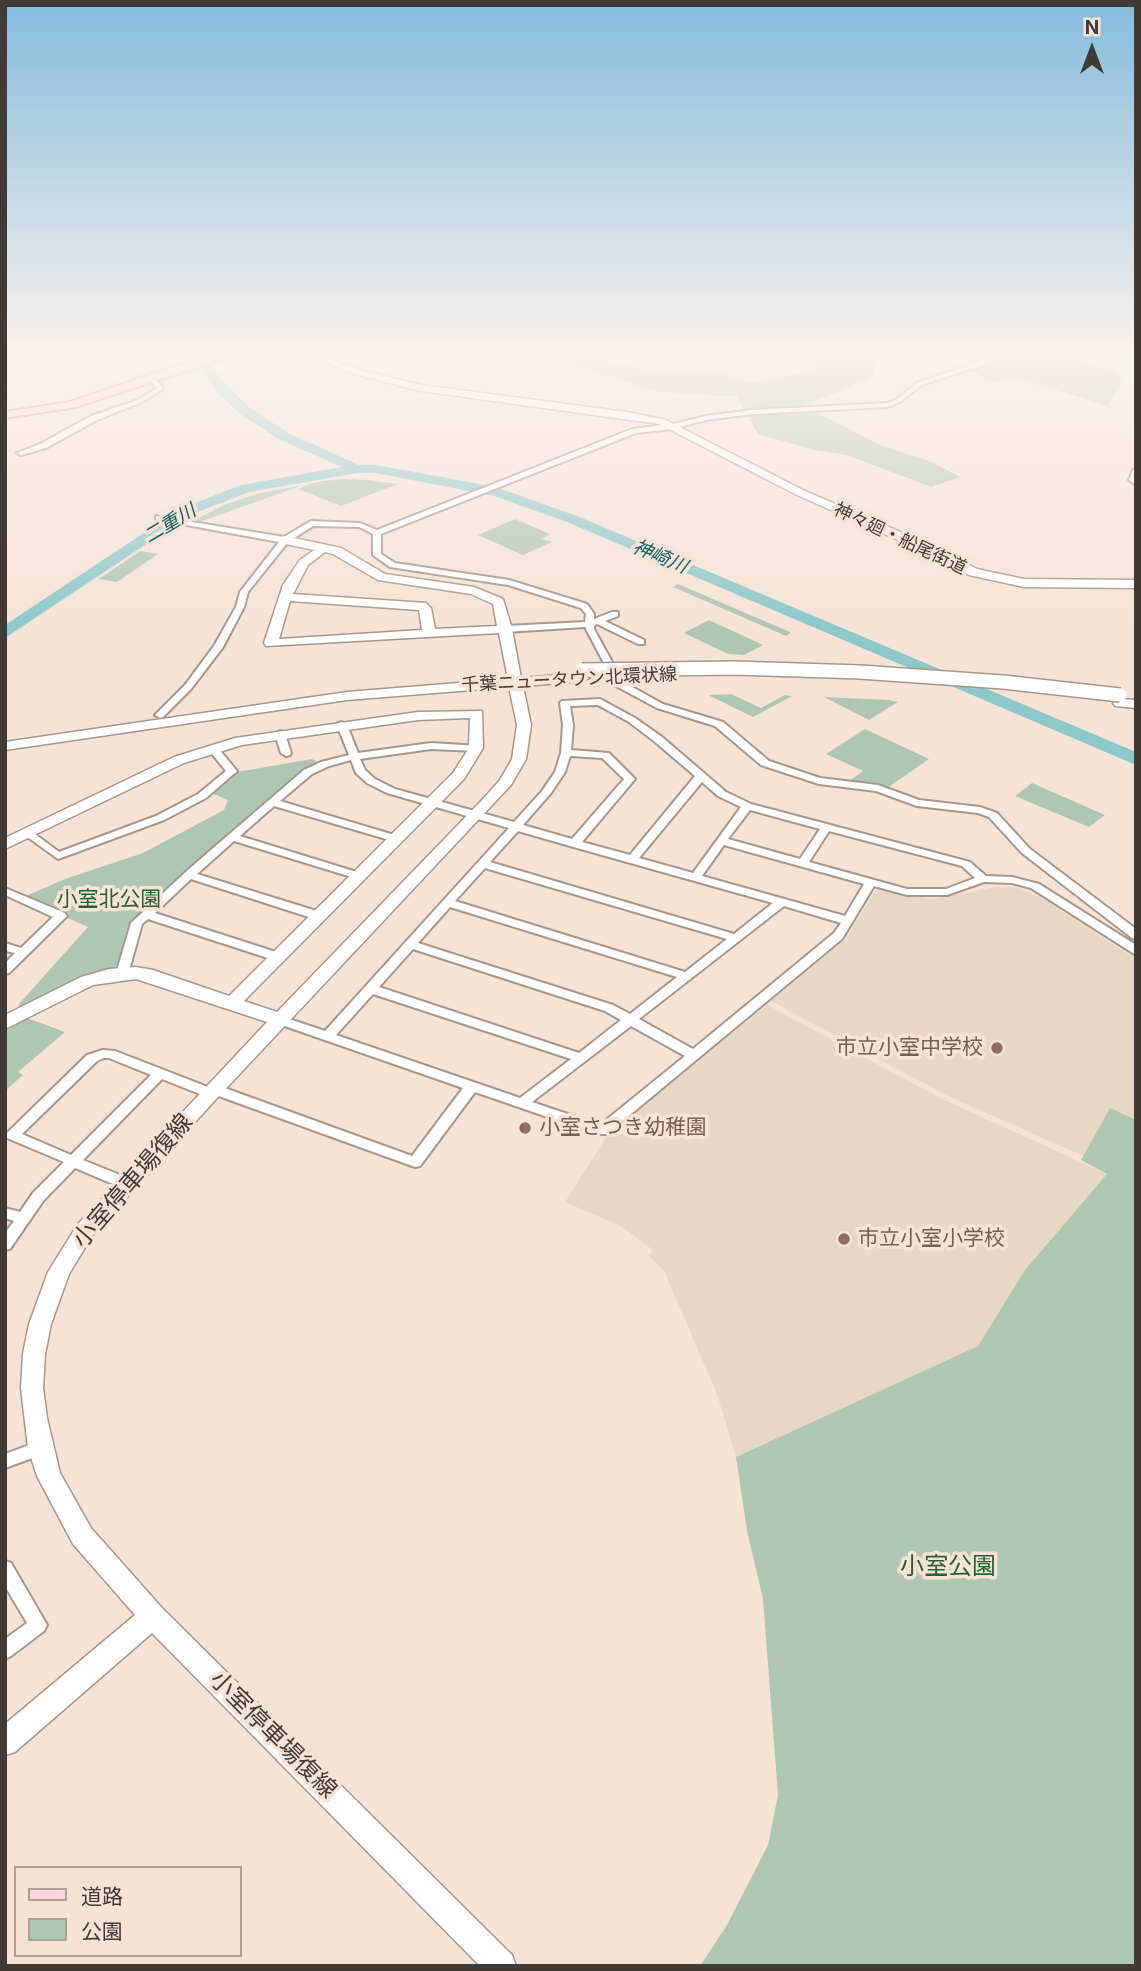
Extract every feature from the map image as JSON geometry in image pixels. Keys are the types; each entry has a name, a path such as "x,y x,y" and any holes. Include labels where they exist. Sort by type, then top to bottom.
{"street":[{"path":"22,453 40,447"},
{"path":"160,715 188,687 218,647 240,607 244,592 285,540 311,523 360,525 377,533 595,447"},
{"name":"神々廻・船尾街道","path":"712,447 801,493 924,547 973,572 1024,583 1136,584"},
{"path":"1136,472 1133,480 1136,483"},
{"path":"159,518 285,540"},
{"path":"377,533 377,555 386,563 509,583 561,597 587,608 595,623 641,642"},
{"name":"小室停車場復線","path":"285,540 344,554 366,570 382,577 483,593 499,602 524,725 519,759 506,782 475,816 125,1183 78,1239 48,1297 34,1354 32,1388 40,1448 49,1476 82,1536 153,1616 501,1966"},
{"path":"323,548 297,572 285,597 271,643 595,623 615,614"},
{"path":"285,597 422,606 425,608 429,634"},
{"path":"595,623 589,629 613,676 619,684 635,694 660,706 719,724 765,763 788,772 819,781 878,788 917,803 980,810 993,815 1026,851 1136,935"},
{"name":"千葉ニュータウン北環状線","path":"5,738 370,685 583,674 864,679 1120,699 1136,697"},
{"name":"千葉ニュータウン北環状線","path":"5,746 347,696 514,677"},
{"name":"千葉ニュータウン北環状線","path":"1120,699 1136,705"},
{"path":"327,1036 412,945 546,793 560,772 566,753 568,725 565,703 600,702 649,733 722,794 747,806 966,864 983,879"},
{"path":"5,844 179,760 213,749 280,734 342,725 418,716 477,714 476,748 459,776 232,1003"},
{"path":"342,725 352,757 360,771 391,791 848,921"},
{"path":"280,734 286,753"},
{"path":"122,974 131,935 137,923 308,772 352,757 432,746 476,748"},
{"path":"27,833 58,856 160,818 202,796 232,771 213,749"},
{"path":"566,753 605,755 630,779 574,844"},
{"path":"632,860 700,777"},
{"path":"274,803 397,839"},
{"path":"695,878 747,806"},
{"path":"803,863 826,827"},
{"path":"234,838 359,876"},
{"path":"722,841 906,892 947,892 983,879 1012,880 1035,886 1136,951"},
{"path":"484,864 736,938"},
{"path":"190,874 319,915"},
{"path":"5,1023 87,981 122,974 153,976 603,1131 838,936 871,882"},
{"path":"5,891 61,916 5,970"},
{"path":"522,1103 782,902"},
{"path":"449,903 686,976"},
{"path":"146,914 278,957"},
{"path":"412,945 609,1008 694,1055"},
{"path":"5,947 24,952"},
{"path":"372,989 581,1058"},
{"path":"125,1183 12,1135 97,1056 110,1054 415,1162 472,1086"},
{"path":"5,1245 23,1218 73,1161 160,1073"},
{"path":"5,1213 23,1218"},
{"path":"5,1461 40,1448"},
{"path":"5,1569 38,1625 5,1650"},
{"path":"5,1742 153,1616"}],"shaded area":[{"name":"市立小室中学校","path":"995,887 1015,887 1042,898 1136,959 1136,1120 1110,1109 1083,1156 946,1095 771,1001 845,940 876,890 932,899"},
{"name":"市立小室小学校","path":"767,1005 940,1098 1107,1174 1025,1270 978,1346 736,1457 717,1394 664,1271 648,1255 653,1250 621,1226 565,1202 607,1136"}],"green space":[{"path":"803,447 886,447 932,462 960,477 931,487 847,455"},
{"path":"342,479 398,484 341,506 298,489 315,482"},
{"path":"304,485 199,522 193,521 224,505 260,493"},
{"path":"515,519 550,534 542,539 552,542 523,555 478,535"},
{"path":"140,551 158,554 117,582 99,579"},
{"path":"678,584 790,633 786,636 673,587"},
{"path":"709,620 763,645 744,655 728,654 684,633"},
{"path":"731,694 761,708 785,695 792,696 753,717 708,695"},
{"path":"824,697 888,700 898,702 869,720"},
{"path":"865,729 929,759 887,788 848,782 863,771 826,754"},
{"name":"小室北公園","path":"312,759 319,763 131,927 118,964 112,970 91,974 22,1007 18,1005 88,927 65,917 62,909 26,896 65,879 143,853 224,810 228,800 211,793 237,772"},
{"path":"1032,783 1105,815 1089,827 1015,796"},
{"path":"27,1018 65,1032 18,1072 23,1075 5,1091 5,1031"},
{"name":"小室公園","path":"1110,1108 1136,1120 1136,1966 700,1966 727,1925 768,1845 778,1795 763,1599 747,1531 736,1457 978,1346 1025,1270 1107,1174 1081,1160"}],"waterway":[{"name":"神崎川","path":"308,447 357,469"},
{"name":"二重川","path":"5,633 185,512 246,488 357,469"},
{"name":"神崎川","path":"357,469 376,469 474,487 572,519 1136,759"}],"place":[{"name":"市立小室中学校","path":"997,1048"},
{"name":"小室さつき幼稚園","path":"525,1128"},
{"name":"市立小室小学校","path":"844,1239"}]}
